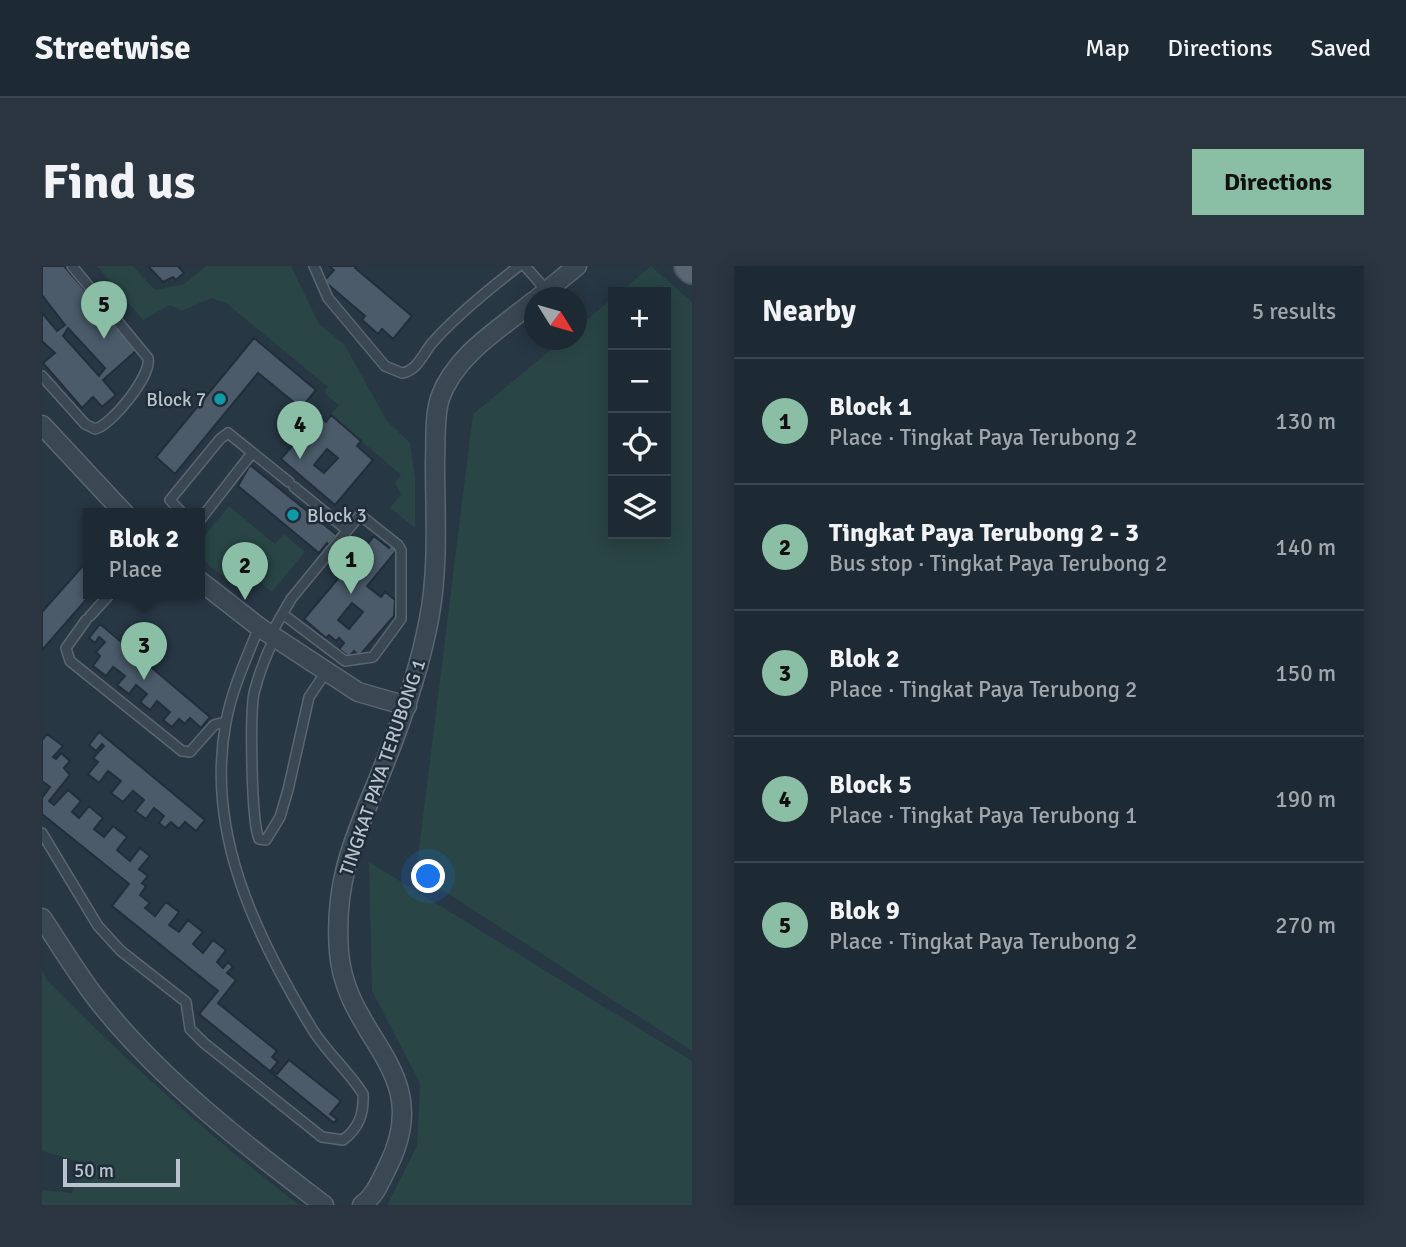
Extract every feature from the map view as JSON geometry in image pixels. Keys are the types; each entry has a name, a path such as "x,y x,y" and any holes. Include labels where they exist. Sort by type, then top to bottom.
{"street":[{"name":"TINGKAT PAYA TERUBONG 1","path":"551,287 577,266"},
{"name":"TINGKAT PAYA TERUBONG 1","path":"362,1205 377,1189 393,1156 403,1124 404,1102 391,1068 354,1007 347,990 339,955 337,911 344,867 407,706 422,652 434,581 436,434 440,399 465,357 524,309"},
{"path":"42,425 115,508"},
{"path":"205,585 269,633 358,692 407,706"},
{"path":"42,918 97,999 139,1046 228,1126 324,1205"}],"lane":[{"path":"42,376 85,424 95,429 106,424 146,377 150,366 148,358 72,266"},
{"path":"314,266 328,298 385,366 402,373 412,370 440,335 513,268"},
{"path":"525,266 536,287"},
{"path":"177,508 170,500 220,439 229,433 347,530"},
{"path":"205,514 252,453"},
{"path":"42,833 98,926 121,951 186,1002 190,1029 322,1137 343,1140 360,1121 363,1094 311,1028 241,894 230,853 225,813 222,762 225,722 269,633 284,615 291,599 360,515 398,545 402,557 399,625 373,657 350,662 284,615"},
{"path":"105,599 68,642 66,655 70,661 182,751 190,752 214,725 225,722"},
{"path":"269,633 254,696 254,769 259,839 266,840 280,817 309,696 326,672"}],"green space":[{"path":"97,266 133,266 155,290 184,284 206,266 291,266 319,324 344,344 387,421 410,443 415,477 415,528 390,508 401,494 395,483 401,475 331,415 339,405 324,393 328,387 226,303 211,298 182,311 170,305 143,320"},
{"path":"651,266 692,302 692,1051 416,873 473,414 551,350 587,350 587,320 608,302 608,539 671,539 671,287 626,287"},
{"path":"229,506 275,544 284,534 305,552 272,592 250,575 238,589 205,562 205,535"},
{"path":"369,862 692,1061 692,1205 387,1205 417,1146 420,1083 372,991"},
{"path":"42,970 47,980 138,1069 201,1125 299,1205 42,1205 42,1190 72,1193 81,1162 42,1151"}],"building":[{"path":"42,266 64,266 137,350 103,380 116,395 102,407 93,397 82,408 43,363 55,353 42,341 42,313 57,331 65,325 42,295","holes":["68,328 105,368 99,376 63,336"]},
{"path":"148,266 178,266 184,273 176,280 173,277 163,282"},
{"path":"329,266 357,266 355,268 412,316 393,339 382,329 378,334 362,320 365,316 324,281 334,270"},
{"name":"Block 7","path":"254,338 316,390 301,408 258,373 175,474 156,457"},
{"path":"318,415 326,422 331,415 361,441 357,446 373,460 335,505 281,459","holes":["327,449 338,458 324,473 314,465"]},
{"name":"Block 3","path":"250,465 337,535 329,545 327,543 319,553 238,486"},
{"path":"374,536 389,548 391,545 397,550 367,586 381,597 385,592 395,600 394,616 359,656 354,651 349,657 339,649 344,643 339,638 336,641 329,635 326,638 304,619","holes":["352,603 363,612 349,629 338,620"]},
{"path":"83,566 83,599 87,599 42,650 42,612"},
{"path":"100,624 210,717 201,728 190,718 185,724 179,719 172,727 163,720 170,712 157,701 150,710 140,702 147,694 136,685 129,694 117,685 125,676 113,667 106,676 93,666 100,656 96,652 105,642 99,637 95,643 89,638"},
{"path":"99,732 205,820 196,831 185,822 179,829 171,822 165,828 159,823 164,816 154,808 146,819 135,811 144,800 133,791 123,802 111,793 121,781 108,771 99,783 88,774 98,762 93,758 104,746 102,744 96,751 89,745"},
{"path":"47,734 63,746 53,757 56,759 61,753 70,761 64,768 70,775 49,801 54,805 68,790 81,801 72,812 79,818 89,806 103,818 94,829 104,837 113,826 127,837 117,850 130,861 140,848 150,856 139,869 148,876 142,883 146,886 140,895 150,903 145,908 155,916 166,902 179,912 169,925 179,932 188,920 203,932 193,944 203,953 213,940 226,950 217,962 223,968 228,962 233,967 227,973 236,980 218,1003 277,1051 272,1057 278,1062 271,1070 277,1074 289,1060 341,1101 330,1114 337,1119 334,1123 199,1014 218,991 112,906 129,884 42,814 42,798 50,787 42,781 42,740"}],"place":[{"name":"Blok 9","path":"104,339"},
{"name":"Block 7","path":"220,399"},
{"name":"Block 5","path":"300,459"},
{"name":"Block 3","path":"293,515"},
{"name":"Block 1","path":"351,594"},
{"name":"Tingkat Paya Terubong 2 - 3","path":"245,600"},
{"name":"Blok 2","path":"144,680"}]}
